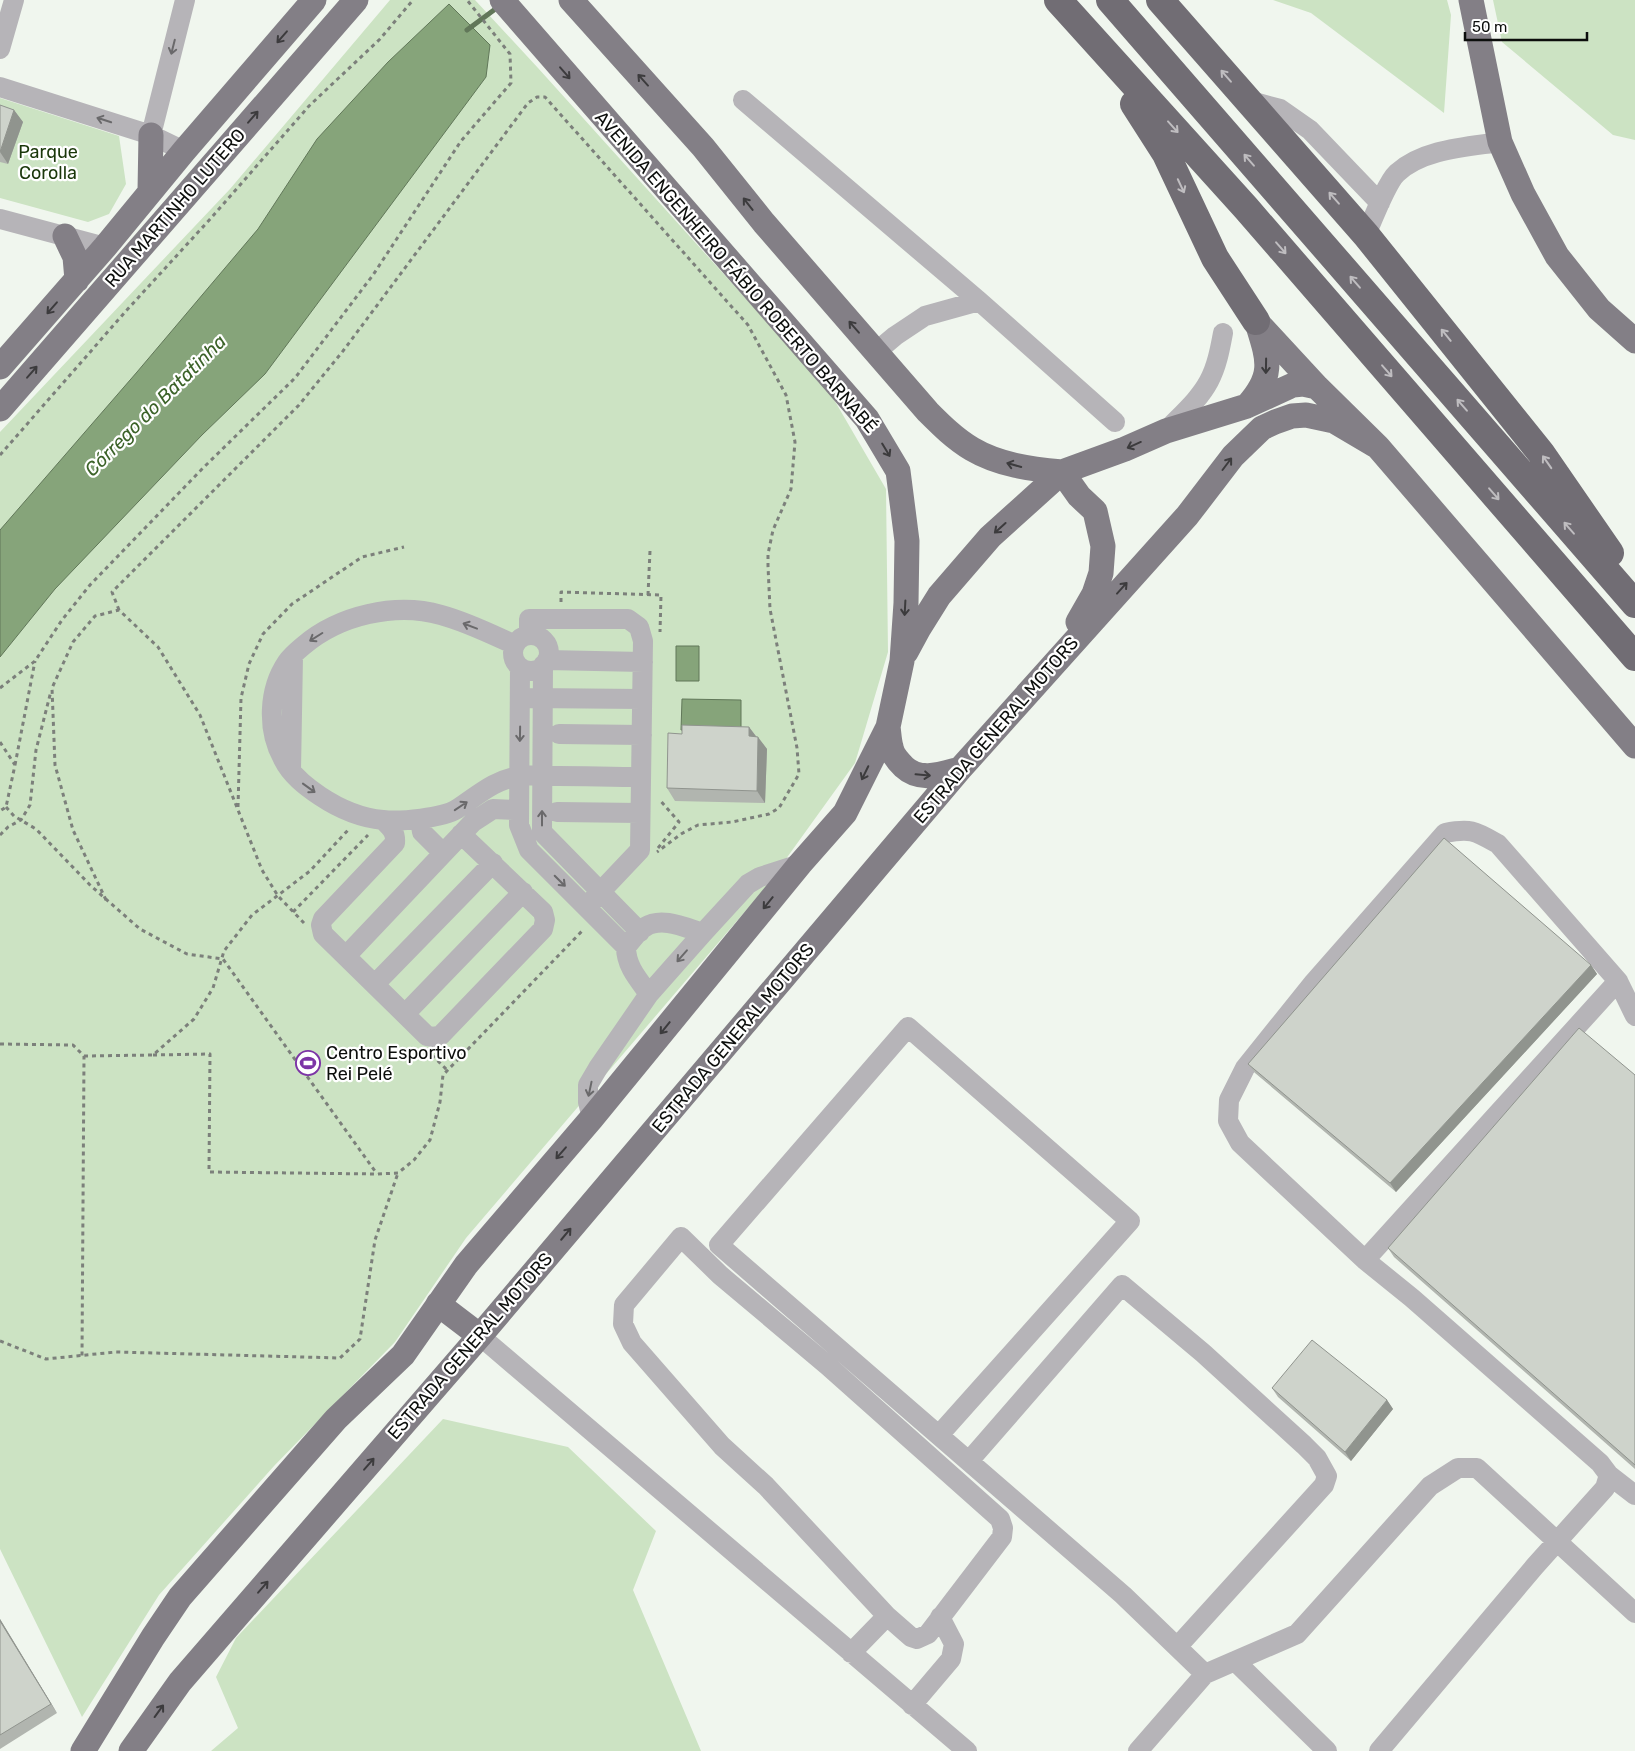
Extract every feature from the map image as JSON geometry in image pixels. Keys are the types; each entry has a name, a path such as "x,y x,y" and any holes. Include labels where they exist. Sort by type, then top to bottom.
{"highway":[{"path":"1057,0 1147,124 1166,154 1215,258 1256,321"},
{"path":"1057,0 1246,208 1635,657"},
{"path":"1110,0 1635,604"},
{"path":"1160,0 1366,235 1541,453 1635,588"}],"main road":[{"name":"RUA MARTINHO LUTERO","path":"0,367 77,280 150,191 314,0"},
{"name":"AVENIDA ENGENHEIRO FÁBIO ROBERTO BARNABÉ","path":"502,0 867,419 898,471 907,541 902,661"},
{"path":"1471,0 1500,142 1523,194 1557,256 1599,309 1635,341"},
{"path":"572,1 703,147 764,223 928,412 948,432 972,449 996,460 1025,468 1062,472 1079,496 1095,511 1103,546 1101,573 1094,594 1084,613 1032,690"},
{"name":"RUA MARTINHO LUTERO","path":"0,409 355,2"},
{"path":"150,191 151,135"},
{"path":"184,151 207,170"},
{"path":"64,236 75,257 77,280"},
{"path":"105,247 132,256"},
{"path":"1256,321 1378,447 1635,746"},
{"path":"1246,406 1260,392 1267,373 1264,345 1256,321"},
{"path":"83,1751 152,1637 180,1597 336,1419 403,1355 466,1264 592,1118 800,864 845,813 888,727 902,661 919,628 939,596 990,537 1062,472 1125,449 1166,431 1246,406 1293,386 1303,384 1318,387"},
{"name":"ESTRADA GENERAL MOTORS","path":"131,1751 180,1682 480,1336 960,769 1187,516 1233,456 1262,428 1292,416 1306,415 1334,421 1378,447"},
{"path":"888,727 891,748 900,763 910,773 924,776 960,769"},
{"path":"438,1304 480,1336"}],"street":[{"path":"0,49 14,0"},
{"path":"151,135 185,0"},
{"path":"0,87 151,135 184,151"},
{"path":"743,100 979,301 1115,422"},
{"path":"1247,100 1280,109 1310,130 1380,203"},
{"path":"1366,235 1396,173 1424,156 1500,142"},
{"path":"0,219 105,247"},
{"path":"876,352 895,336 925,316 979,301"},
{"path":"1166,431 1196,399 1209,381 1219,355 1223,333"},
{"path":"640,932 542,832 543,776 543,698 545,663 548,654 545,643 535,636 522,640 475,627 440,614 404,610 370,613 339,623 311,639 293,654 291,771 304,785 330,803 357,814 383,820 420,819 455,810 492,784 519,776 543,776 641,777"},
{"path":"586,907 640,850 643,641 639,627 628,619 529,619 514,658 520,667 519,825 529,850 586,907 626,946"},
{"path":"520,667 532,671 545,663 643,662"},
{"path":"520,698 642,699"},
{"path":"559,734 642,735"},
{"path":"346,956 472,822 492,809 519,810"},
{"path":"557,812 640,813"},
{"path":"420,819 422,832 443,853"},
{"path":"383,820 394,831 396,836 394,843 323,918 323,934 427,1036 434,1038 441,1035 544,929 545,920 543,912 461,834"},
{"path":"1635,1016 1618,981 1498,844 1480,834 1464,829 1446,833 1308,989 1245,1068 1230,1100 1228,1121 1240,1143 1365,1260 1419,1304 1593,1456 1609,1475 1635,1495"},
{"path":"375,984 492,863"},
{"path":"592,1118 588,1102 588,1085 649,994 748,884 760,877 800,864"},
{"path":"405,1014 523,892"},
{"path":"649,994 632,971 626,953 626,946 644,927 654,923 666,922 703,932"},
{"path":"1365,1260 1618,981"},
{"path":"939,1435 1130,1221 908,1027 719,1245 1123,1594 1205,1674"},
{"path":"681,1237 720,1275 827,1365 1000,1519 1003,1528 1002,1537 928,1634 917,1639 911,1637 887,1616 766,1486 722,1446 632,1343 623,1324 624,1305 681,1237"},
{"path":"969,1461 1122,1285 1203,1353 1304,1444 1317,1458 1327,1476 1324,1485 1178,1646"},
{"path":"480,1336 967,1751"},
{"path":"1138,1751 1205,1674 1297,1634 1430,1486 1458,1468 1477,1468 1557,1542 1632,1604"},
{"path":"1379,1751 1557,1542 1606,1488 1609,1475"},
{"path":"851,1653 887,1616"},
{"path":"912,1705 951,1659 954,1644 940,1616"},
{"path":"1235,1661 1327,1751"}],"path":[{"path":"0,455 126,311 212,218 309,106 380,39 413,0"},
{"path":"0,688 35,661 62,620 90,585 203,468 295,378 373,274 461,141 511,83 510,54 466,0"},
{"path":"278,896 262,870 200,715 158,647 119,610 112,592 299,405 343,351 528,103 537,96 545,96 748,325 786,395 795,442 791,489 773,530 768,554 768,566 770,608 797,748 799,774 779,808 769,814 732,822 698,825 681,834 655,853"},
{"path":"648,594 650,552"},
{"path":"0,835 8,827 22,820 30,805 36,750 52,688 73,642 95,616 119,610"},
{"path":"0,811 6,807 35,661"},
{"path":"52,688 55,765 74,830 106,900"},
{"path":"0,742 15,765"},
{"path":"6,807 14,816 36,829 90,886 140,929 187,954 223,959 378,1174"},
{"path":"0,1044 73,1046 84,1056 153,1055 194,1019 213,988 224,951 252,915 310,871 348,829 357,814"},
{"path":"293,912 383,820"},
{"path":"82,1356 84,1056"},
{"path":"0,1341 46,1359 116,1352 340,1358 360,1339 375,1240 398,1173"}],"green space":[{"name":"Centro Esportivo Rei Pelé","path":"390,0 475,0 829,391 886,489 888,652 855,763 765,888 466,1238 395,1342 274,1466 159,1595 82,1717 0,1549 0,432 230,189"},
{"path":"1273,0 1447,0 1451,15 1444,113 1311,13"},
{"path":"1493,0 1635,0 1635,140 1613,135 1502,42"},
{"name":"Parque Corolla","path":"0,98 119,136 126,184 109,214 88,222 0,198"},
{"path":"443,1419 568,1447 656,1531 633,1590 701,1751 211,1751 238,1728 216,1677 236,1638"}],"water":[{"path":"449,4 490,45 486,77 265,374 202,435 55,589 0,657 0,530 258,229 317,139 388,62"},
{"path":"676,646 699,646 699,681 676,681"},
{"path":"682,699 741,700 741,731 681,730"}],"building":[{"path":"0,105 14,110 0,152"},
{"path":"682,725 749,727 749,736 758,737 757,791 667,788 668,733 682,734"},
{"path":"1444,838 1591,965 1390,1183 1248,1064"},
{"path":"1579,1028 1635,1075 1635,1465 1388,1248"},
{"path":"1312,1340 1387,1400 1345,1452 1272,1388"},
{"path":"0,1621 51,1704 0,1735"}],"waterway":[{"name":"Córrego do Batatinha","path":"467,30 498,7"}],"place":[{"name":"Centro Esportivo Rei Pelé","path":"308,1063"}]}
